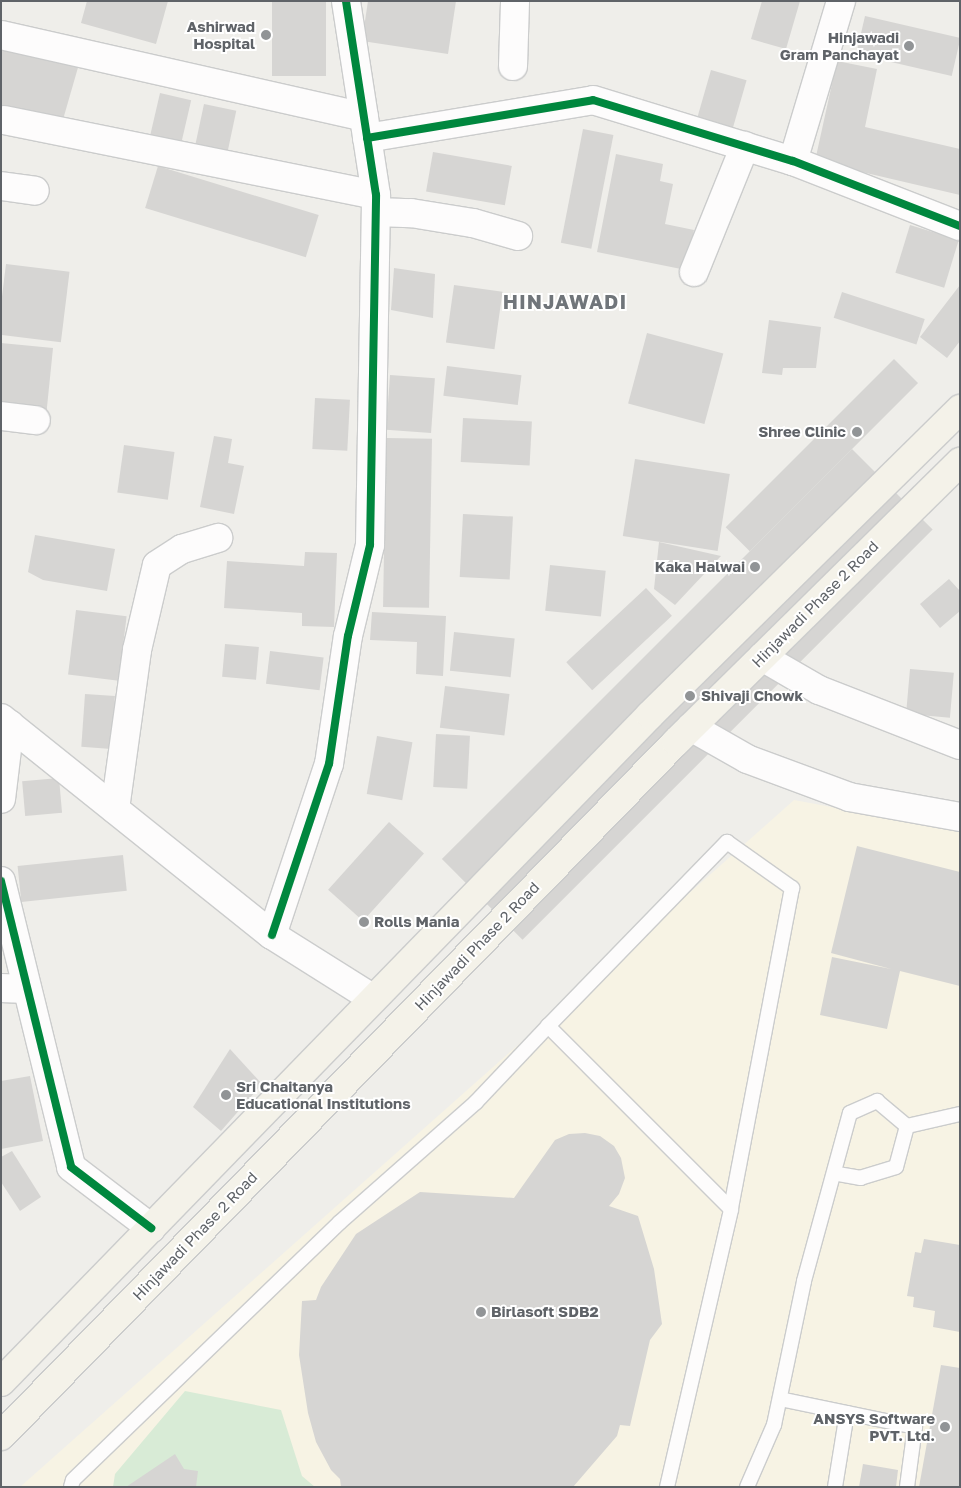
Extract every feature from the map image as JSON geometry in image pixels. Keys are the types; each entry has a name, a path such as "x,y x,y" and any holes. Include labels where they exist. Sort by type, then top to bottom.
{"main road":[{"path":"1,1382 372,998 650,715 960,409"},
{"name":"Hinjawadi Phase 2 Road","path":"1,1436 691,727 960,462"}],"street":[{"path":"272,935 329,764 348,636 370,545 376,204 346,1"},
{"path":"513,66 515,1"},
{"path":"793,161 841,1"},
{"path":"1,35 366,128 592,100 793,161 960,226"},
{"path":"4,120 411,213 464,222 518,236"},
{"path":"694,272 745,146"},
{"path":"1,186 35,192"},
{"path":"1,416 36,420"},
{"path":"116,809 137,650 157,565 182,549 218,538"},
{"path":"762,656 819,690 960,745"},
{"path":"6,722 272,935 372,998"},
{"path":"1,799 6,722"},
{"path":"691,727 746,759 849,797 960,817"},
{"path":"1,881 14,988 71,1167 151,1228"}],"lane":[{"path":"71,1487 73,1480 333,1229 476,1102 727,842 792,888 731,1209 667,1487"},
{"path":"548,1026 731,1209"},
{"path":"747,1487 774,1424 804,1281 850,1113 877,1101 907,1126"},
{"path":"907,1126 960,1114"},
{"path":"834,1173 861,1178 896,1168 907,1126"},
{"path":"780,1399 915,1427 907,1487"},
{"path":"835,1487 847,1413"}],"shaded area":[{"path":"794,800 960,831 960,1487 20,1487"}],"green space":[{"path":"185,1391 281,1410 302,1476 315,1487 113,1487 115,1474"}],"building":[{"path":"87,1 168,1 156,44 81,23"},
{"path":"272,1 326,1 326,76 272,76"},
{"path":"368,1 456,1 448,54 362,41"},
{"path":"762,1 800,1 786,49 751,39"},
{"name":"Hinjawadi Gram Panchayat","path":"865,16 960,38 952,76 856,54"},
{"path":"1,42 79,64 62,123 1,106"},
{"path":"837,61 877,69 865,127 960,149 960,195 815,161"},
{"path":"711,70 747,80 733,128 697,118"},
{"path":"160,93 191,100 179,153 148,146"},
{"path":"204,104 236,111 225,164 193,157"},
{"path":"583,129 613,135 591,249 561,243"},
{"path":"433,152 512,166 505,205 426,191"},
{"path":"616,154 663,164 660,181 673,184 665,224 694,230 686,270 597,252"},
{"path":"158,166 319,215 306,257 145,208"},
{"path":"910,225 959,240 944,288 895,273"},
{"path":"6,264 70,272 61,342 1,335 1,305"},
{"path":"394,268 435,274 433,318 391,310"},
{"path":"454,285 503,292 494,349 446,342"},
{"path":"960,285 960,341 947,358 920,337"},
{"path":"842,292 925,319 916,345 834,318"},
{"path":"769,320 821,327 816,368 783,368 782,375 762,373"},
{"path":"647,333 723,353 704,424 628,404"},
{"path":"1,343 53,348 46,417 1,412"},
{"path":"894,359 918,383 750,551 726,527"},
{"path":"447,366 521,375 518,405 443,396"},
{"path":"390,375 435,378 431,433 386,430"},
{"path":"315,398 350,400 347,451 312,449"},
{"path":"463,418 532,422 530,466 461,462"},
{"path":"214,436 232,439 228,463 244,466 234,514 200,507"},
{"path":"386,438 432,439 429,608 383,607"},
{"path":"124,445 175,452 168,500 117,493"},
{"name":"Shivaji Chowk","path":"852,449 933,530 522,940 442,859"},
{"path":"635,459 730,474 718,551 623,536"},
{"path":"463,514 513,517 510,580 460,577"},
{"path":"35,535 115,549 107,591 43,580 28,572"},
{"path":"659,542 721,556 675,605 654,589"},
{"path":"305,552 337,553 334,627 302,626 302,613 224,608 227,561 304,566"},
{"path":"550,565 606,571 601,617 545,611"},
{"path":"949,579 960,591 960,611 940,628 920,604"},
{"path":"646,588 672,616 592,690 566,662"},
{"path":"76,610 127,616 119,681 68,675"},
{"path":"372,612 446,616 443,676 416,674 417,642 370,640"},
{"path":"454,632 515,638 511,677 450,671"},
{"path":"225,644 259,647 256,680 222,677"},
{"path":"270,651 324,658 320,690 266,684"},
{"path":"910,669 954,673 950,718 906,714"},
{"path":"445,686 510,694 504,736 440,728"},
{"path":"85,694 115,696 111,749 81,747"},
{"path":"436,734 470,736 467,789 433,787"},
{"path":"377,736 412,742 402,800 367,794"},
{"path":"59,778 62,813 25,816 22,781"},
{"path":"389,822 424,853 363,921 328,890"},
{"path":"857,846 960,872 960,986 900,971 887,1029 820,1015 832,957 891,969 831,953"},
{"path":"123,855 127,891 21,902 18,866"},
{"name":"Sri Chaitanya Educational Institutions","path":"230,1049 262,1084 221,1131 193,1107"},
{"path":"30,1076 43,1141 1,1149 1,1081"},
{"name":"Birlasoft SDB2","path":"585,1133 600,1136 614,1146 621,1158 625,1178 619,1194 609,1206 638,1216 654,1269 662,1324 650,1340 630,1426 620,1425 617,1436 573,1487 341,1487 340,1479 331,1470 316,1442 308,1413 299,1355 302,1301 316,1300 321,1287 356,1234 420,1192 514,1198 555,1140 569,1134"},
{"path":"12,1151 41,1197 20,1211 1,1182 1,1157"},
{"path":"924,1239 960,1245 960,1332 933,1327 935,1311 913,1307 914,1297 907,1296 915,1252 921,1253"},
{"name":"ANSYS Software PVT. Ltd.","path":"941,1365 960,1368 960,1487 919,1487"},
{"path":"175,1454 184,1469 198,1471 196,1487 126,1487"},
{"path":"863,1464 898,1470 896,1487 859,1487"}],"cycle path":[{"path":"272,935 329,764 348,636 370,545 376,195 346,1"},
{"path":"367,138 593,100 793,161 960,226"},
{"path":"1,881 71,1167 151,1228"}],"place":[{"name":"Ashirwad Hospital","path":"266,35"},
{"name":"Hinjawadi Gram Panchayat","path":"909,46"},
{"name":"Shree Clinic","path":"857,432"},
{"name":"Kaka Halwai","path":"755,567"},
{"name":"Shivaji Chowk","path":"690,696"},
{"name":"Rolls Mania","path":"364,922"},
{"name":"Sri Chaitanya Educational Institutions","path":"226,1095"},
{"name":"Birlasoft SDB2","path":"481,1312"},
{"name":"ANSYS Software PVT. Ltd.","path":"945,1427"}],"district":[{"name":"HINJAWADI","path":"565,301"}]}
